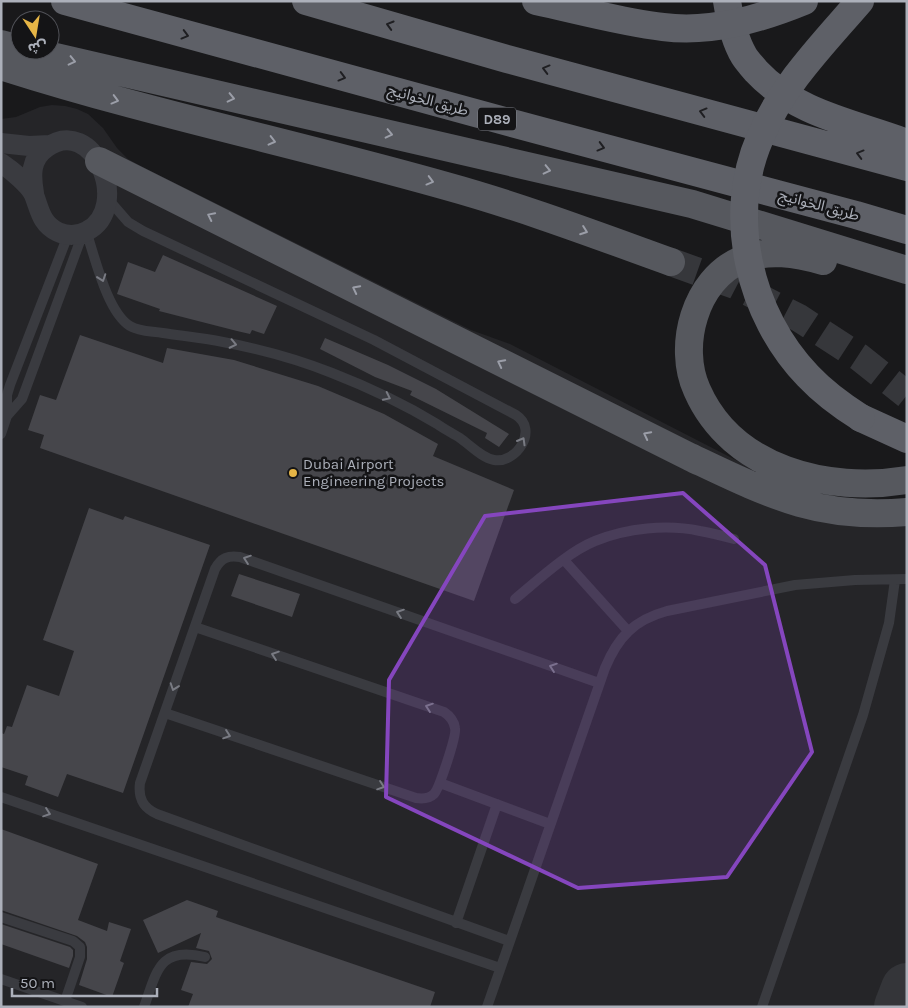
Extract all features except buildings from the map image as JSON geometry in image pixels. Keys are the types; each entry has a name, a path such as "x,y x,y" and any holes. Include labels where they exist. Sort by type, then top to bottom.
{"highway":[{"name":"طريق الخوانيج","path":"65,1 907,230"},
{"path":"306,1 516,62 907,167"},
{"path":"536,1 664,27 700,28 736,23 772,14 804,1"},
{"path":"727,1 732,31 744,58 764,79 786,96 811,110 907,143"},
{"path":"860,1 794,78 770,117 752,159 746,182 744,205 746,251 759,295 768,317 792,357 807,375 842,406 882,429 907,439"}],"main road":[{"path":"60,58 692,204 902,269"},
{"path":"1,66 208,125 448,186 512,206 671,262"},
{"path":"99,161 690,457 754,486 801,504 850,512 907,512"},
{"path":"902,269 870,272 805,256 784,253 742,259 724,270 709,287 698,306 690,326 688,347 690,369 696,389 708,412 723,430 752,453 771,464 795,474 820,480 851,484 883,484 907,480"}],"street":[{"path":"59,141 78,142 86,147 99,161 105,179 107,198 102,216 93,228 79,233 59,232 50,228 39,212 34,193 32,168 36,159 42,151 59,141"},
{"path":"1,143 29,146 50,145"},
{"path":"1,163 17,175 34,193"}],"lane":[{"path":"79,233 113,308 122,320 138,330 238,345 296,360 331,373 401,404 495,461 507,459 514,454 525,439 526,427 516,415 374,340 151,236 128,222 107,198"},
{"path":"7,416 8,390 79,233"},
{"path":"1,434 7,416 22,399 79,233"},
{"path":"515,599 564,560 594,541 629,531 664,528 700,530 734,539"},
{"path":"509,941 150,810 140,798 140,783 164,713 218,563 232,556 240,556 599,683"},
{"path":"564,560 628,631"},
{"path":"486,1007 599,683 611,654 628,631 646,618 667,611 795,585 855,580 907,579"},
{"path":"762,1007 863,715 887,630 895,580"},
{"path":"164,713 416,798 430,797 435,793 440,783 456,733 453,720 444,712 195,627"},
{"path":"440,783 550,824"},
{"path":"1,797 500,968"},
{"path":"456,923 497,804"},
{"path":"1,917 73,940 80,947 80,957 65,1001"},
{"path":"144,1007 156,974 166,961 181,954 189,953 205,957"},
{"path":"1,979 82,1007"}],"highlighted area":[{"path":"683,493 765,565 812,752 727,877 578,888 386,797 389,680 485,516"}],"shaded area":[{"path":"52,105 77,109 88,114 103,128 117,148 128,159 141,166 471,330 510,344 765,475 800,489 907,517 907,1007 1,1007 1,119 16,117 40,107"}],"taxiway":[{"path":"900,1007 907,989"}],"tunnel":[{"path":"671,262 735,285 799,318 859,357 907,395"}],"place":[{"name":"Dubai Airport Engineering Projects","path":"293,473"}]}
